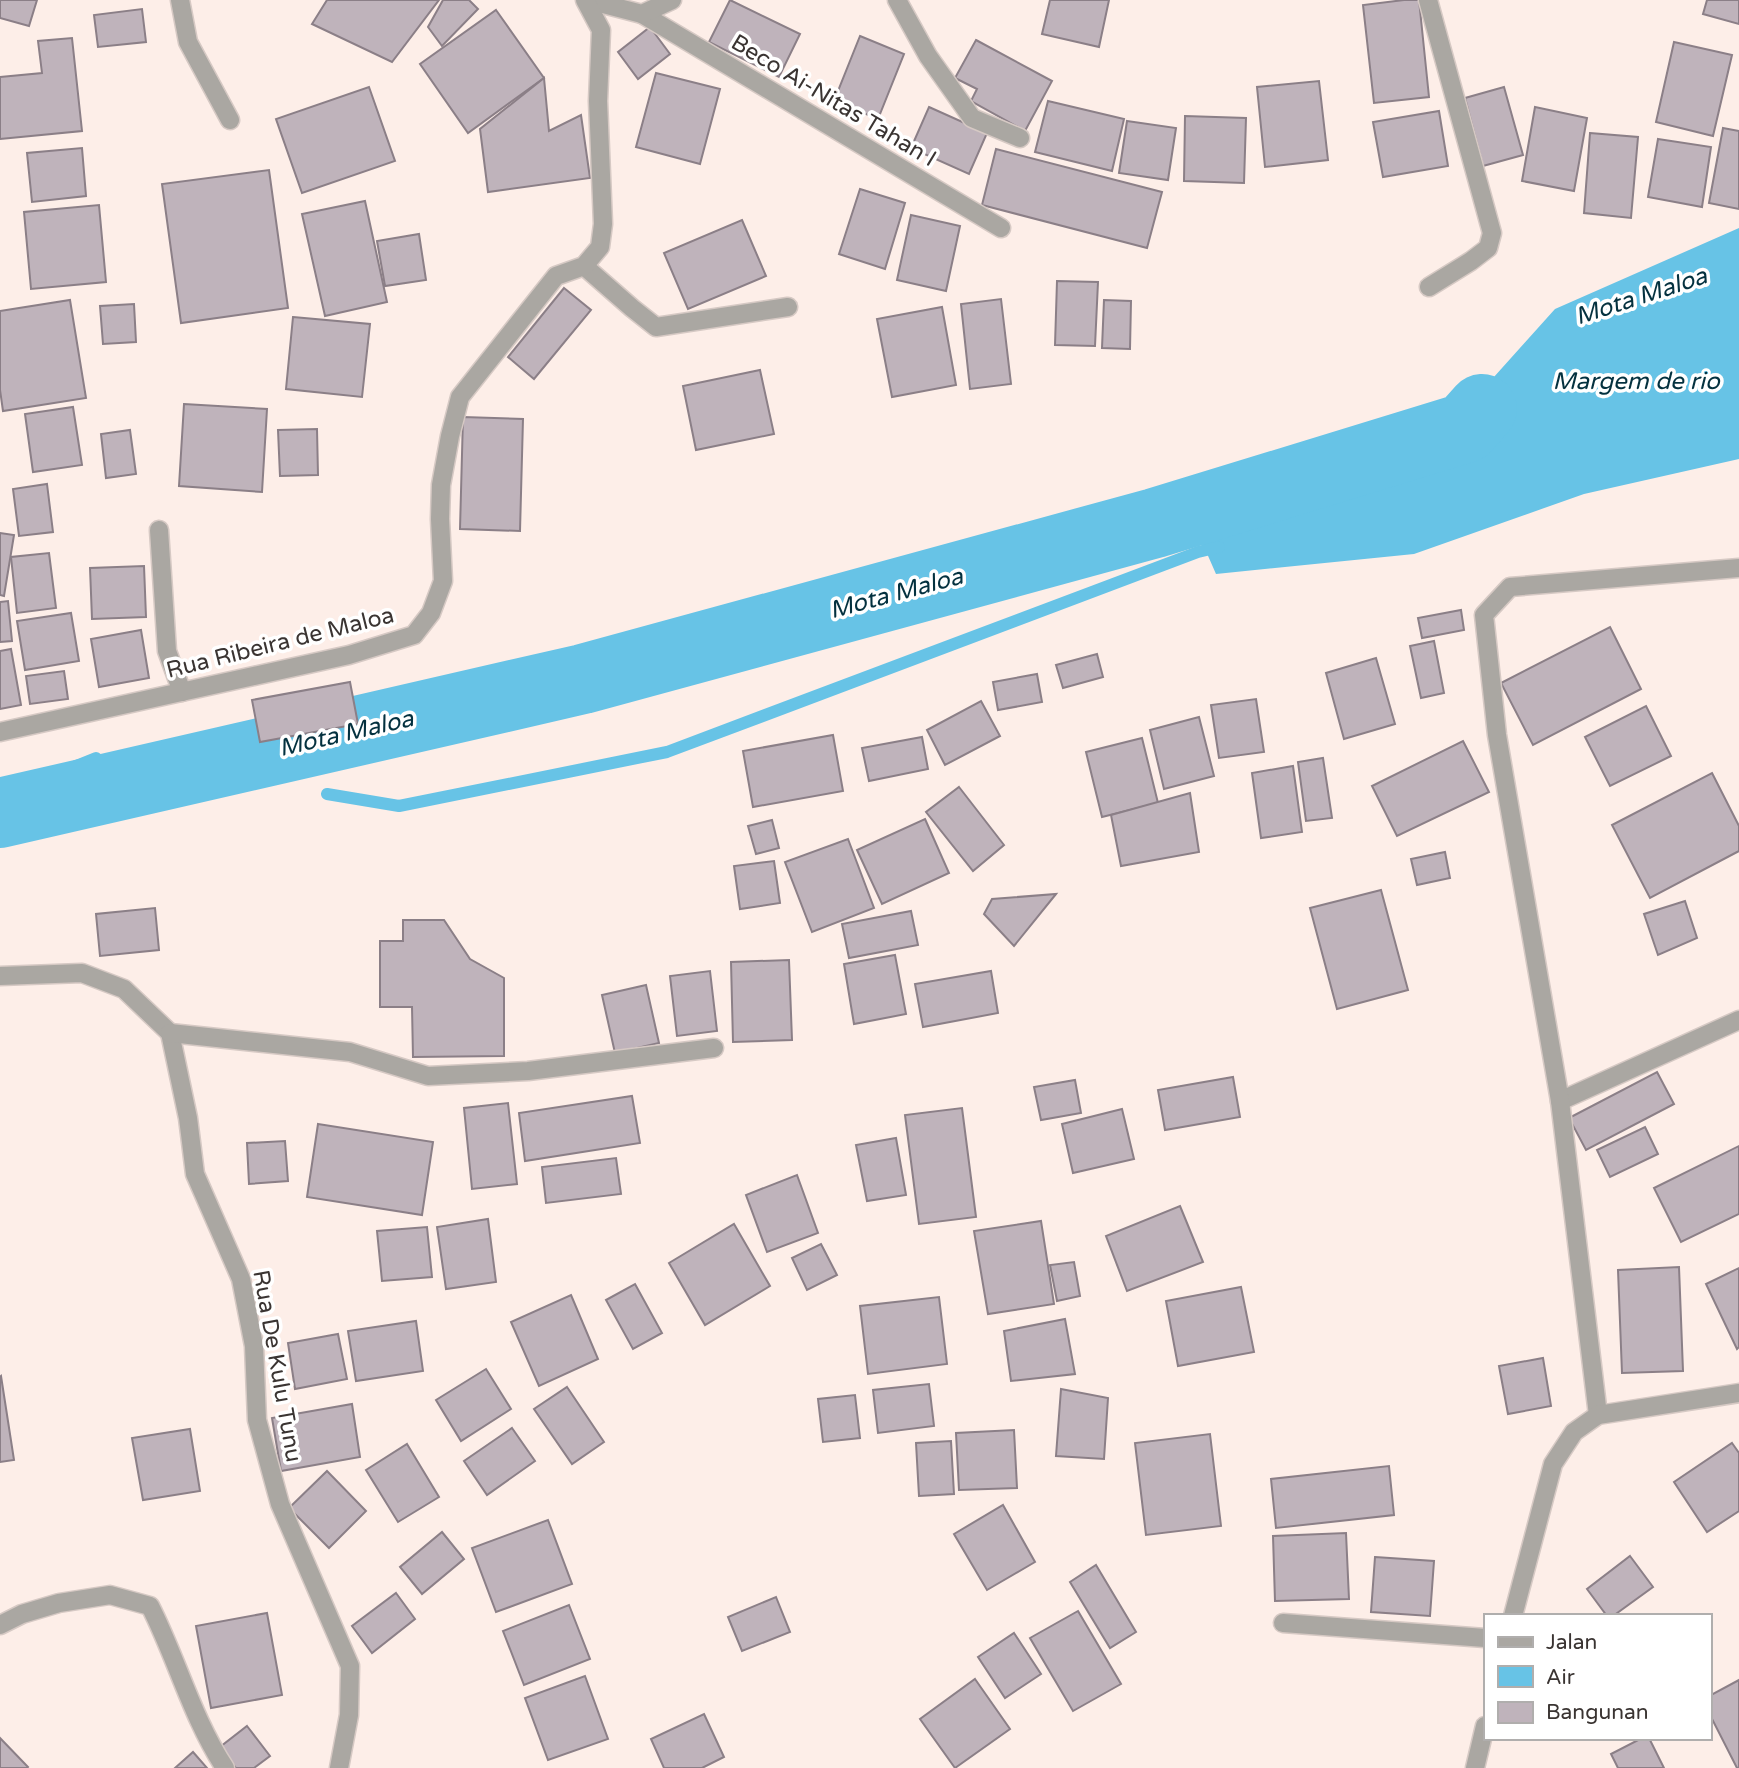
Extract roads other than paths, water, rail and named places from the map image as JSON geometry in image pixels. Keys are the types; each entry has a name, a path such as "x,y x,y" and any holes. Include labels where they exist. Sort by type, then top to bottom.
{"street":[{"path":"180,0 188,42 230,120"},
{"path":"586,0 601,30 598,101 603,223 600,247 584,266 656,327 788,307"},
{"name":"Beco Ai-Nitas Tahan I","path":"586,0 642,14 1001,228"},
{"path":"642,14 671,0"},
{"path":"897,0 928,56 972,118 1020,138"},
{"path":"1428,0 1492,233 1488,248 1429,287"},
{"name":"Rua Ribeira de Maloa","path":"0,732 349,656 414,635 431,613 443,581 441,485 460,397 556,276 584,266"},
{"path":"159,530 167,651 182,692"},
{"path":"1598,1415 1560,1101 1497,735 1484,615 1510,587 1739,568"},
{"path":"0,976 82,973 124,989 170,1033 350,1052 428,1076 528,1071 714,1048"},
{"path":"1560,1101 1739,1020"},
{"name":"Rua De Kulu Tunu","path":"170,1033 188,1118 195,1174 241,1279 254,1346 257,1420 280,1504 350,1665 349,1715 339,1768"},
{"path":"1514,1614 1553,1465 1574,1432 1598,1415 1739,1393"},
{"path":"0,1625 22,1614 59,1603 110,1595 150,1606 202,1725 225,1768"},
{"path":"1283,1623 1484,1638"},
{"path":"1475,1768 1484,1730"}],"water":[{"name":"Margem de rio","path":"1739,228 1739,459 1584,494 1414,554 1216,574 1198,533 1450,426 1555,309"}],"waterway":[{"name":"Mota Maloa","path":"0,813 583,679 1155,523 1465,428 1482,409"},
{"path":"327,794 399,806 667,752 1198,552 1219,547"},
{"path":"49,777 96,758"}]}
